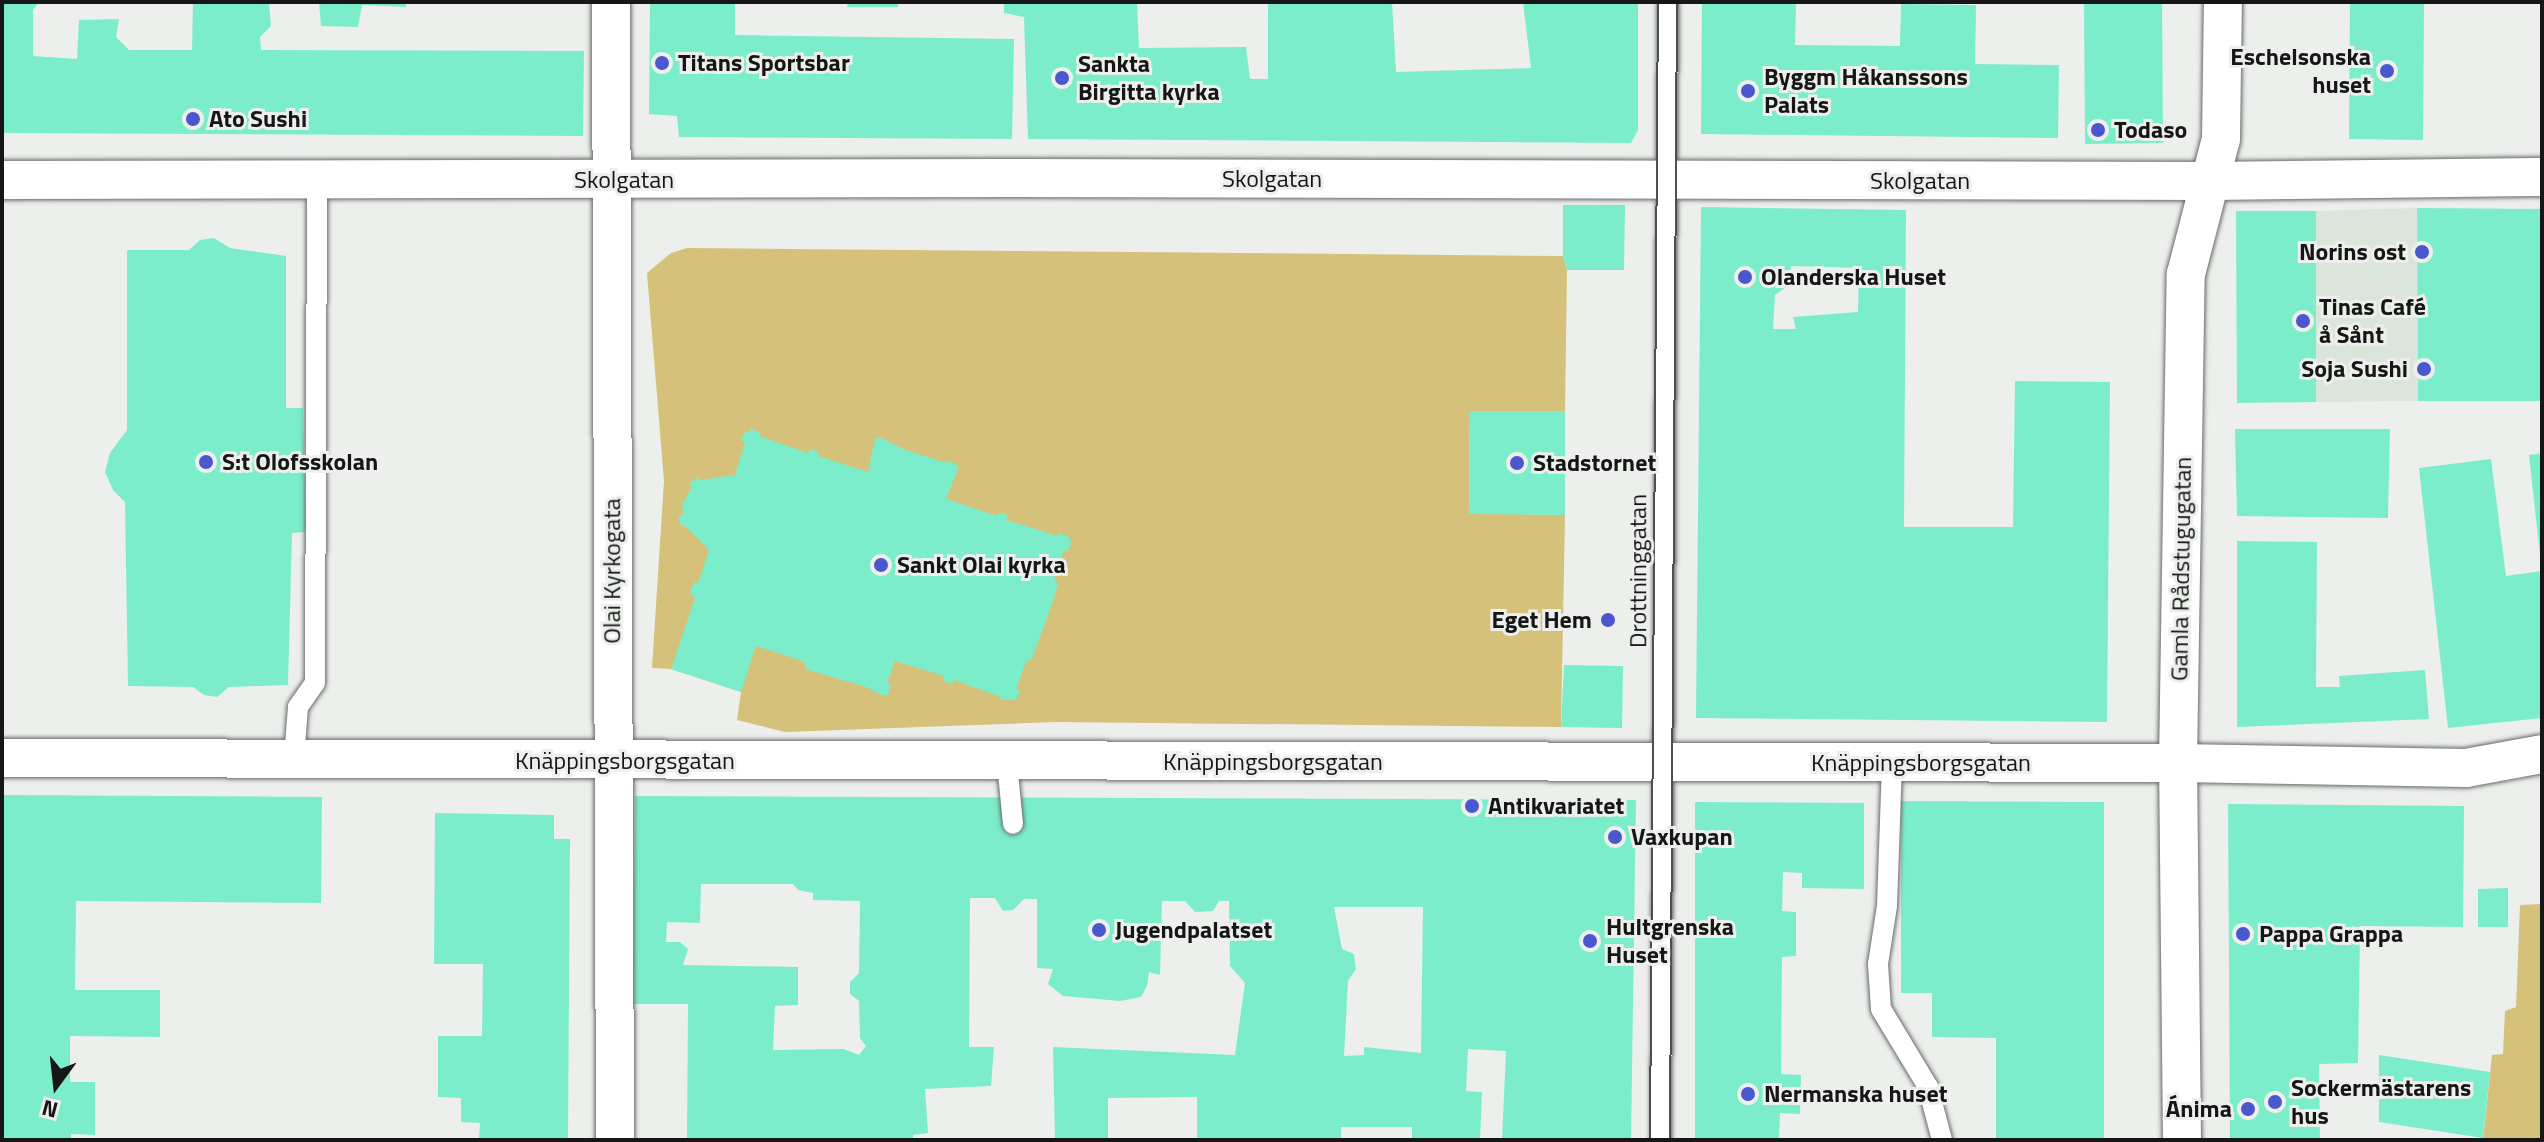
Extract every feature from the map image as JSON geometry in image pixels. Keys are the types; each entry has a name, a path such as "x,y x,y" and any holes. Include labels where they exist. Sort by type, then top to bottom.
{"street":[{"name":"Olai Kyrkogata","path":"611,2 615,1140"},
{"name":"Gamla Rådstugugatan","path":"2182,1140 2178,763 2186,274 2221,139 2223,2"},
{"name":"Skolgatan","path":"2,180 1035,178 2210,181 2542,177"},
{"name":"Knäppingsborgsgatan","path":"2,758 612,762 2178,763 2466,768 2542,754"}],"lane":[{"name":"Drottninggatan","path":"1661,1140 1668,2"},
{"path":"294,759 298,707 315,683 317,180"},
{"path":"1007,762 1013,824"},
{"path":"1892,763 1887,906 1878,964 1881,1009 1928,1087 1942,1140"}],"shaded area":[{"path":"2417,208 2418,401 2316,402 2316,211"},
{"path":"687,248 1563,256 1567,270 1565,411 1470,411 1469,513 1565,515 1561,727 1056,722 785,732 737,720 741,692 671,669 652,668 664,481 647,273 671,253"},
{"path":"2542,904 2542,1140 2483,1140 2492,1055 2503,1054 2505,1011 2516,1007 2520,905"}],"building":[{"path":"2,2 39,2 33,10 33,56 77,59 79,20 119,19 116,37 129,50 192,50 193,2 269,2 271,26 260,37 261,50 584,51 583,136 2,133"},
{"path":"319,2 406,2 406,7 362,5 358,27 321,26"},
{"path":"650,2 735,2 735,35 1014,39 1012,139 679,137 677,116 649,114"},
{"path":"848,2 898,2 898,7 847,7"},
{"path":"1004,2 1137,2 1139,48 1246,47 1250,79 1268,79 1268,2 1392,2 1396,72 1531,68 1523,2 1638,2 1638,130 1631,143 1028,139 1024,17 1004,13"},
{"path":"1702,2 1796,2 1795,45 1900,46 1901,4 1976,5 1975,64 2059,65 2058,138 1701,134"},
{"path":"2084,2 2162,2 2163,143 2085,144"},
{"name":"Eschelsonska huset","path":"2350,2 2424,2 2423,140 2349,139"},
{"path":"1563,205 1625,205 1624,270 1567,270 1563,256"},
{"path":"1701,207 1906,210 1904,527 2013,527 2015,381 2110,382 2107,722 1696,718","holes":["1791,266 1859,268 1858,312 1793,317 1796,329 1773,329 1775,295 1789,285"]},
{"path":"2417,208 2542,209 2542,401 2418,401"},
{"path":"2236,211 2316,211 2316,402 2237,403"},
{"name":"S:t Olofsskolan","path":"214,238 230,248 286,256 286,408 303,408 306,532 292,533 288,685 229,687 217,697 204,695 193,687 128,686 125,502 113,490 105,472 110,453 127,430 127,250 189,250 200,240"},
{"name":"Stadstornet","path":"1470,411 1565,411 1565,515 1469,514"},
{"name":"Sankt Olai kyrka","path":"750,429 760,432 759,436 808,453 810,449 819,452 818,456 868,472 875,439 879,437 906,450 947,463 948,460 959,467 946,499 997,516 998,513 1008,515 1006,520 1058,536 1059,533 1069,536 1068,540 1072,541 1068,551 1064,550 1054,579 1058,584 1053,601 1032,659 1026,662 1016,689 1020,690 1016,700 1000,700 1001,697 954,680 952,684 943,681 944,676 895,661 887,683 891,685 884,696 866,687 805,669 805,662 756,646 741,692 671,669 695,598 690,592 694,582 698,583 709,550 685,526 681,526 678,517 683,516 682,505 692,487 689,484 697,477 700,480 735,475 745,442 741,441 745,431 749,433"},
{"path":"2235,429 2390,429 2388,518 2237,516"},
{"path":"2542,453 2542,555 2540,555 2529,455"},
{"path":"2491,459 2506,576 2542,571 2542,718 2448,728 2419,468"},
{"path":"2237,541 2317,542 2316,687 2340,687 2339,676 2425,670 2429,719 2237,727"},
{"path":"1564,665 1623,666 1622,728 1561,727"},
{"path":"2,795 322,797 321,903 76,901 75,990 160,990 160,1037 70,1036 70,1082 95,1082 95,1135 71,1134 71,1140 2,1140"},
{"path":"635,796 1636,800 1631,1140 1502,1140 1506,1051 1468,1049 1466,1091 1482,1092 1480,1140 1412,1140 1412,1127 1341,1127 1341,1140 1197,1140 1197,1097 1108,1098 1108,1140 1055,1140 1053,1047 1235,1055 1245,983 1230,966 1229,901 1219,901 1213,911 1195,912 1185,901 1162,901 1160,975 1149,972 1141,997 1120,1001 1063,996 1048,984 1053,969 1037,968 1037,899 1024,899 1013,910 1003,911 995,898 970,898 969,1047 994,1047 991,1086 925,1089 928,1133 913,1135 913,1140 687,1140 688,1004 633,1004","holes":["701,884 793,884 798,890 813,893 813,900 860,901 859,973 850,982 850,994 859,1001 860,1038 866,1046 859,1055 844,1049 773,1050 775,1006 798,1005 798,967 683,965 688,949 680,942 666,942 667,922 700,923","1334,907 1423,907 1421,1053 1364,1047 1364,1055 1344,1056 1348,981 1356,969 1354,954 1342,949"]},
{"path":"1901,801 2104,802 2104,1140 1996,1140 1996,1038 1932,1037 1932,993 1901,993"},
{"path":"1695,802 1864,803 1864,889 1802,888 1802,873 1783,872 1782,911 1796,912 1796,956 1782,957 1781,1074 1801,1075 1800,1114 1780,1113 1779,1140 1695,1140"},
{"path":"2228,804 2464,806 2463,927 2360,926 2358,1063 2319,1064 2320,1140 2230,1140"},
{"path":"435,813 554,815 554,839 570,839 568,1140 479,1140 480,1123 461,1122 461,1098 438,1097 438,1036 482,1036 483,964 434,964"},
{"path":"2508,888 2508,927 2478,927 2478,889"},
{"path":"2379,1055 2490,1072 2483,1138 2379,1122"}],"tram line":[{"path":"1650,1140 1658,2"},
{"path":"1670,1140 1677,2"}],"place":[{"name":"Titans Sportsbar","path":"662,63"},
{"name":"Eschelsonska huset","path":"2387,71"},
{"name":"Sankta Birgitta kyrka","path":"1062,78"},
{"name":"Byggm Håkanssons Palats","path":"1748,91"},
{"name":"Ato Sushi","path":"193,119"},
{"name":"Todaso","path":"2098,130"},
{"name":"Norins ost","path":"2422,252"},
{"name":"Olanderska Huset","path":"1745,277"},
{"name":"Tinas Café å Sånt","path":"2303,321"},
{"name":"Soja Sushi","path":"2424,369"},
{"name":"S:t Olofsskolan","path":"206,462"},
{"name":"Stadstornet","path":"1517,463"},
{"name":"Sankt Olai kyrka","path":"881,565"},
{"name":"Eget Hem","path":"1608,620"},
{"name":"Antikvariatet","path":"1472,806"},
{"name":"Vaxkupan","path":"1615,837"},
{"name":"Jugendpalatset","path":"1099,930"},
{"name":"Pappa Grappa","path":"2243,934"},
{"name":"Hultgrenska Huset","path":"1590,941"},
{"name":"Nermanska huset","path":"1748,1094"},
{"name":"Sockermästarens hus","path":"2275,1102"},
{"name":"Ánima","path":"2248,1109"}]}
